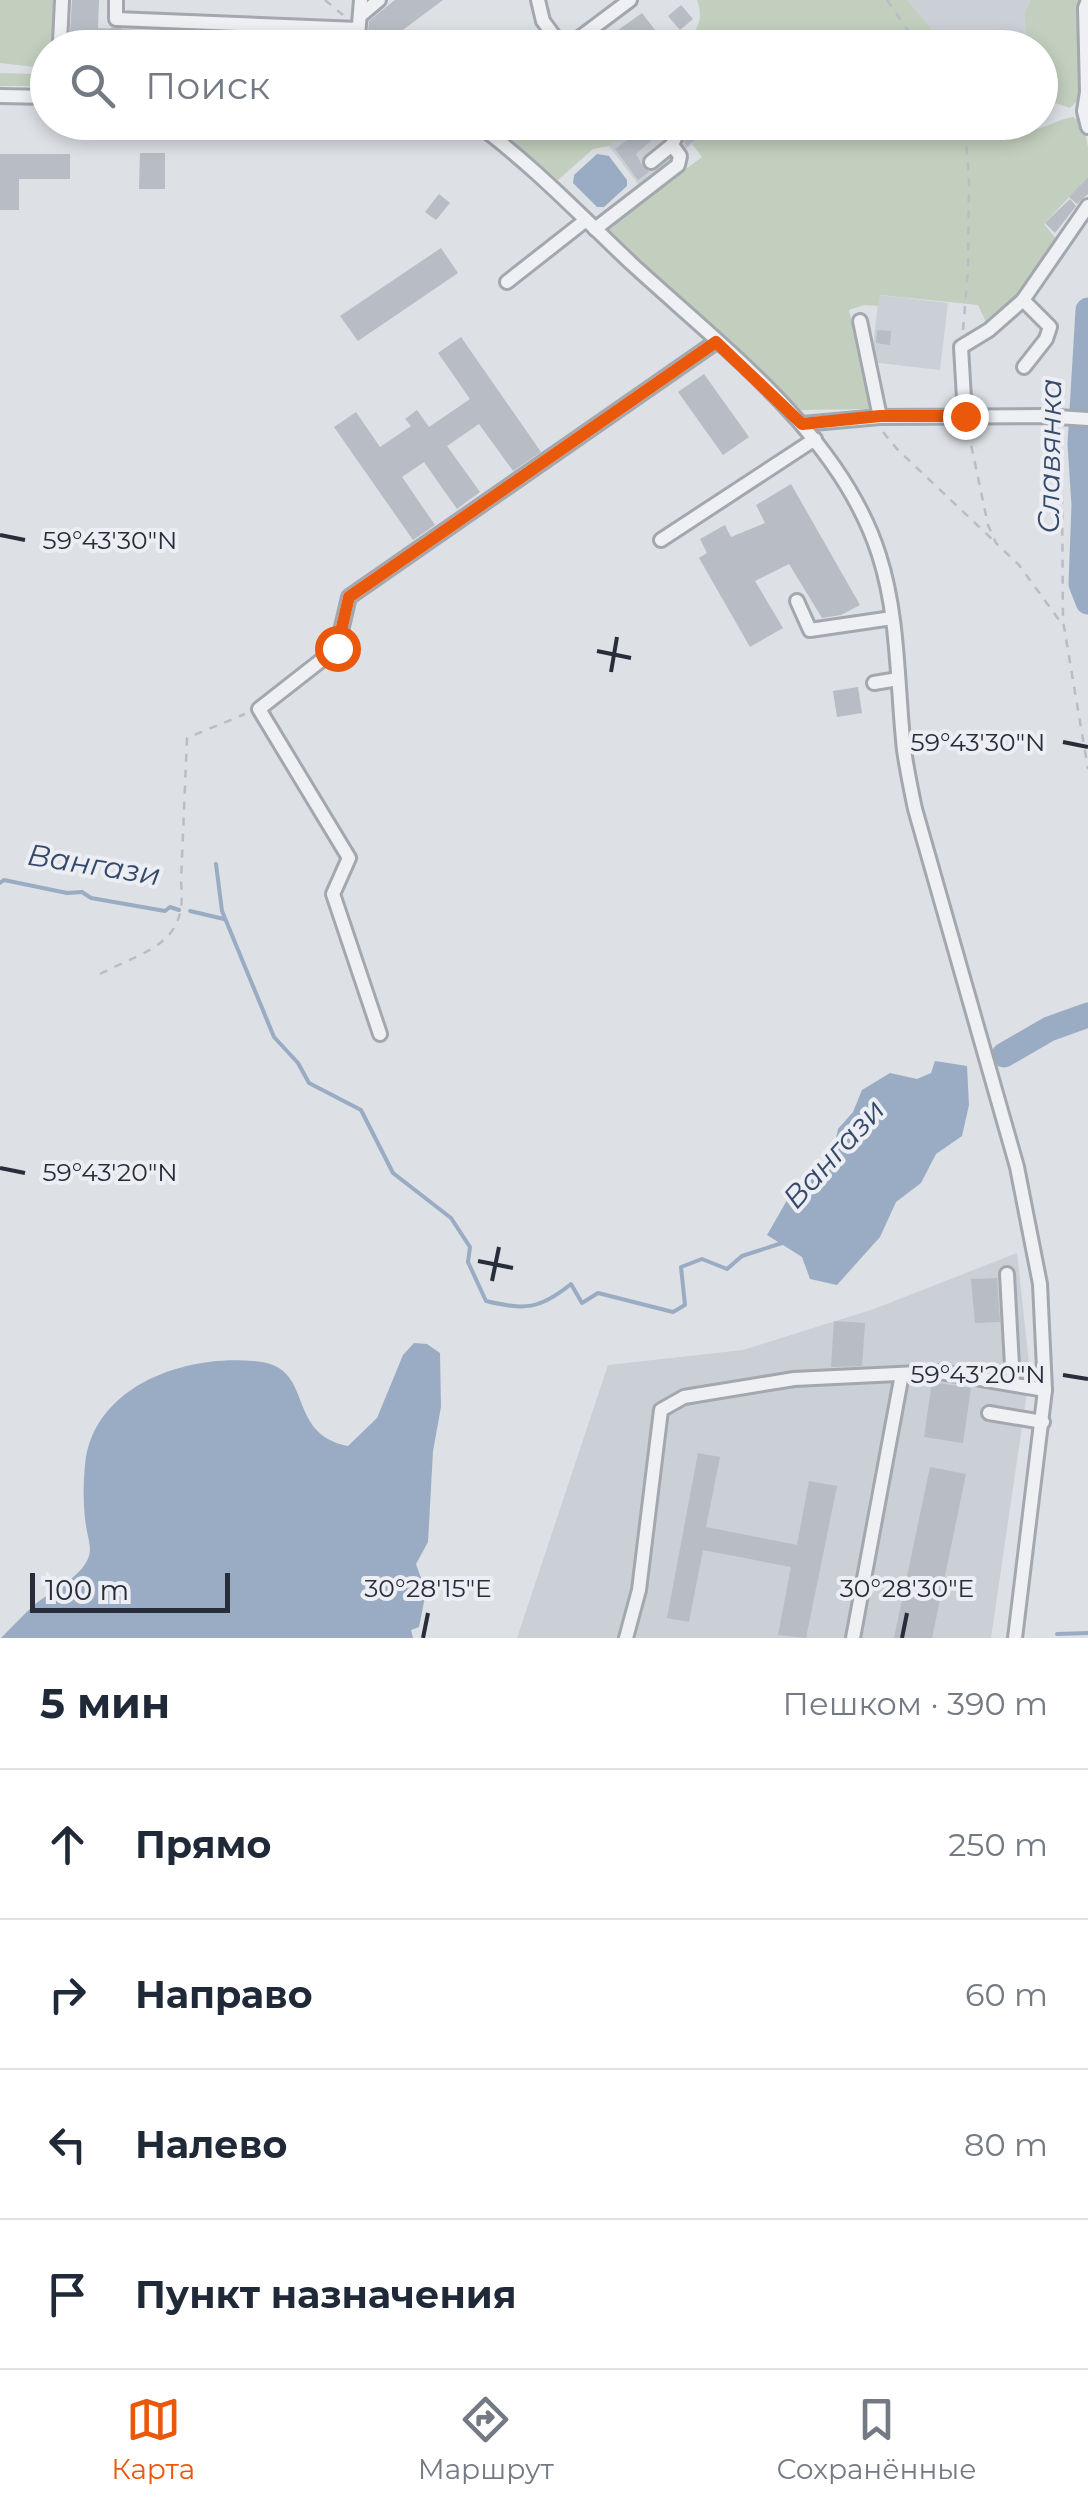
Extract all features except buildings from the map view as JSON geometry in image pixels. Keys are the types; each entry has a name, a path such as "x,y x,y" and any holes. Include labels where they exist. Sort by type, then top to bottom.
{"street":[{"path":"61,30 62,0"},
{"path":"116,0 116,24 359,22 380,0"},
{"path":"358,30 361,0"},
{"path":"538,0 543,21 550,30"},
{"path":"589,30 630,0"},
{"path":"1088,0 1088,92 1084,111 1088,126"},
{"path":"0,96 30,97"},
{"path":"496,140 802,424 840,472 870,528 892,618 904,752 915,810 1028,1209 1042,1303 1046,1390 1015,1638"},
{"path":"651,162 674,140"},
{"path":"506,282 678,165 680,156 672,145"},
{"path":"965,416 961,346 989,330 1023,300 1088,206"},
{"path":"1023,300 1050,327 1046,340 1024,368"},
{"path":"860,320 880,416"},
{"path":"380,1034 332,894 349,858 259,708 337,648 349,597 716,342"},
{"path":"802,424 880,416 1088,419"},
{"path":"662,540 815,439"},
{"path":"796,601 810,630 892,618"},
{"path":"874,682 898,679"},
{"path":"1007,1274 1013,1384"},
{"path":"626,1638 639,1590 660,1410 684,1397 794,1379 939,1372 1046,1390"},
{"path":"853,1638 902,1374"},
{"path":"989,1414 1042,1422"}],"path":[{"path":"887,0 908,30"},
{"path":"961,346 968,270 966,140"},
{"path":"880,416 883,432 896,449 1019,566 1063,625"},
{"path":"965,416 988,524 996,543"},
{"path":"1043,416 1058,432 1063,625 1088,769"},
{"path":"100,974 162,941 175,931 182,918 187,738 259,708"}],"shaded area":[{"path":"907,0 1031,0 1024,14 1026,30 933,30"},
{"path":"617,140 698,140 638,184 609,146"},
{"path":"879,295 948,303 940,370 871,362"},
{"path":"1017,1253 1030,1372 991,1638 517,1638 608,1365 743,1350 874,1309"}],"green space":[{"path":"0,0 54,0 53,30 30,30 30,66 0,63"},
{"path":"697,0 907,0 933,30 695,30 700,15"},
{"path":"1031,0 1082,0 1083,95 1070,108 1058,104 1058,30 1026,30 1024,14"},
{"path":"0,73 30,74 30,86 0,86"},
{"path":"1073,117 1083,123 1088,177 1044,224 1057,240 1020,296 987,324 978,305 880,295 878,306 849,310 872,405 868,409 797,410 605,229 702,157 692,144 698,140 1058,140 1061,120"},
{"path":"512,140 617,140 593,149 558,180"}],"water":[{"path":"597,154 609,156 627,180 627,186 604,207 597,207 573,183 574,175"},
{"path":"935,1061 967,1066 969,1105 962,1136 936,1154 921,1183 896,1202 880,1237 837,1285 810,1279 802,1257 767,1235 790,1195 815,1176 834,1148 838,1129 853,1112 862,1090 890,1073 917,1079 931,1073"},
{"path":"414,1343 427,1344 440,1353 441,1407 433,1451 428,1542 416,1564 426,1592 419,1627 411,1630 413,1638 1,1638 85,1564 90,1549 84,1503 85,1465 92,1437 106,1413 126,1394 150,1379 206,1362 262,1362 278,1367 289,1377 316,1429 348,1446 377,1418 403,1355"}],"waterway":[{"name":"Славянка","path":"1088,310 1080,444 1084,505 1081,584 1088,602"},
{"name":"Вангази","path":"216,864 222,911 274,1037 298,1063 309,1083 361,1110 393,1173 451,1218 470,1247 468,1262 486,1301 531,1306 550,1299 571,1284 582,1303 598,1293 673,1312 685,1305 681,1267 702,1259 727,1269 742,1256 782,1243"},
{"name":"Вангази","path":"0,883 4,880 165,911 170,907 179,910"},
{"name":"Вангази","path":"190,911 224,919"},
{"name":"Вангази","path":"1004,1055 1049,1029 1088,1015"},
{"path":"1057,1634 1088,1633"}],"route":[{"path":"337,648 349,597 716,342 802,424 880,416 965,416"}]}
